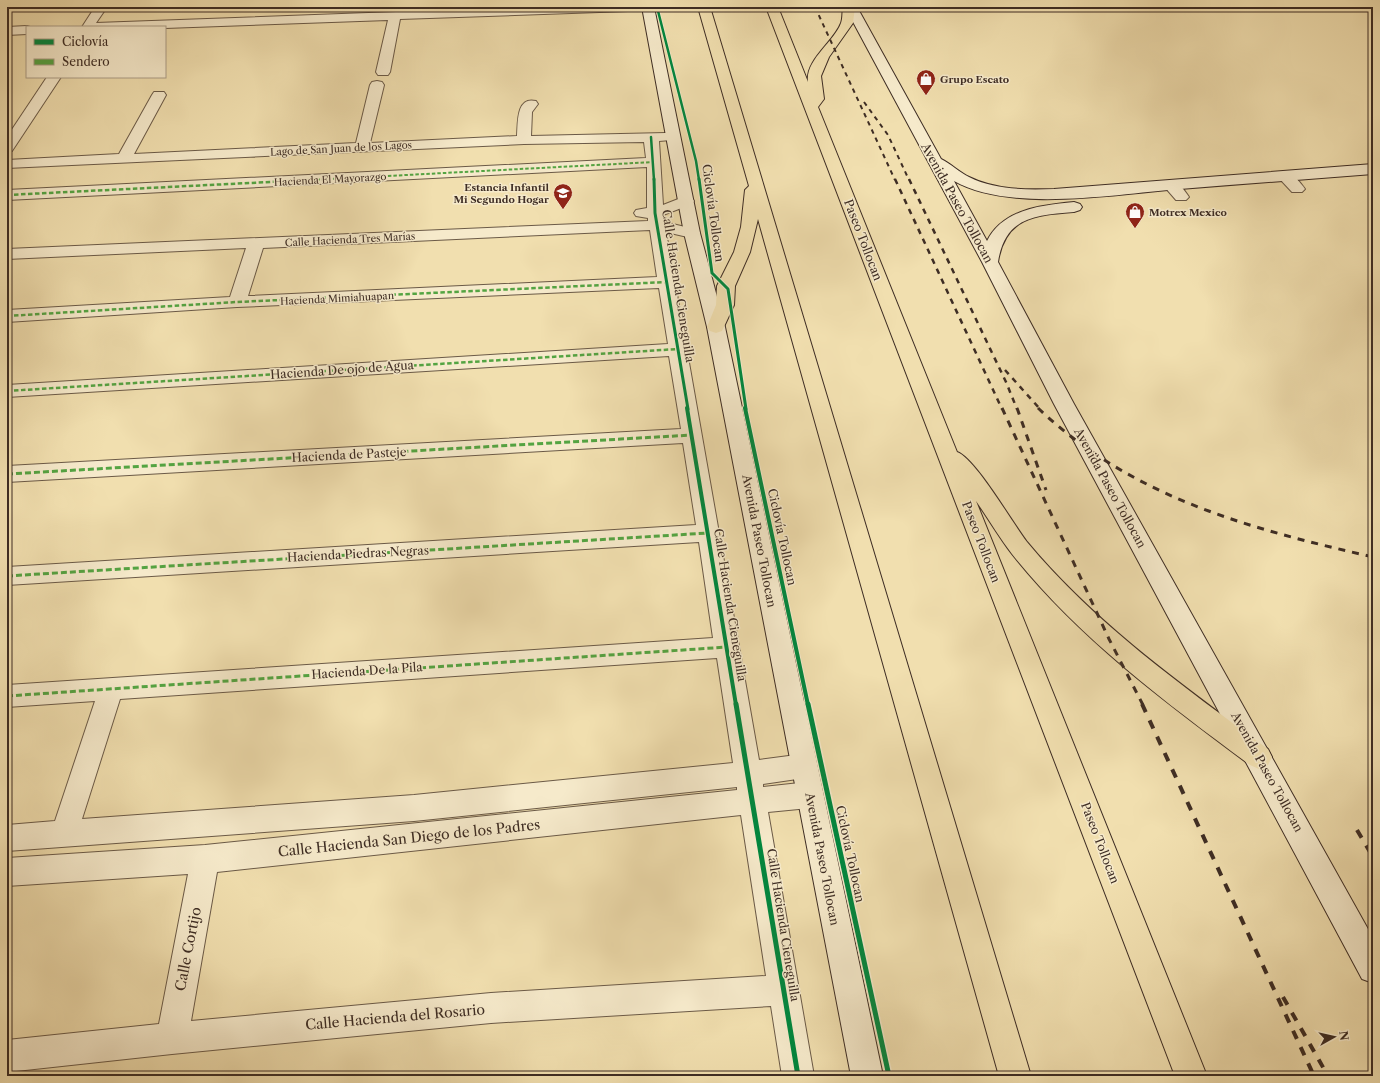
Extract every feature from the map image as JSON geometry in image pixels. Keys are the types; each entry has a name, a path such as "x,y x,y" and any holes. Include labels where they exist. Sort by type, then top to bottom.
{"highway":[{"path":"704,7 1015,1076"},
{"name":"Paseo Tollocan","path":"772,7 1191,1076"},
{"path":"811,109 817,99 814,76 823,57 847,23 850,7"},
{"path":"716,327 725,306 726,286 742,252 749,227 754,179"},
{"path":"942,441 976,484 1019,547 1052,584 1109,638 1184,702 1259,757"}],"street":[{"path":"89,26 101,7"},
{"path":"124,26 628,7"},
{"name":"Avenida Paseo Tollocan","path":"648,7 675,136 692,233 716,327 809,795 867,1076"},
{"name":"Avenida Paseo Tollocan","path":"850,7 990,262 1064,404 1259,757 1373,968"},
{"path":"383,72 395,16"},
{"path":"7,31 26,30"},
{"path":"7,148 53,78"},
{"path":"362,147 377,85"},
{"path":"124,159 159,95"},
{"path":"524,140 525,112 530,104"},
{"name":"Lago de San Juan de los Lagos","path":"13,164 524,140 675,136"},
{"name":"Calle Hacienda Cieneguilla","path":"651,137 654,162 656,219 798,1076"},
{"path":"932,157 954,176 986,188 1009,193 1036,195 1373,169"},
{"name":"Hacienda El Mayorazgo","path":"7,195 654,162"},
{"path":"7,184 13,164"},
{"path":"1285,176 1297,189"},
{"path":"1003,214 1028,213 1180,197 1373,183"},
{"path":"1171,185 1180,197"},
{"path":"986,188 1003,214"},
{"name":"Calle Hacienda Tres Marías","path":"656,219 686,201"},
{"path":"990,262 991,251 1003,214"},
{"name":"Calle Hacienda Tres Marías","path":"7,254 151,242 656,219 692,233"},
{"name":"Calle Hacienda Tres Marías","path":"7,242 256,243 409,230"},
{"path":"237,302 256,243"},
{"name":"Hacienda Mimiahuapan","path":"7,316 237,302 667,282"},
{"name":"Hacienda De ojo de Agua","path":"7,391 678,349"},
{"name":"Hacienda de Pasteje","path":"7,474 692,435"},
{"name":"Hacienda Piedras Negras","path":"7,576 708,533"},
{"name":"Hacienda De la Pila","path":"7,696 727,646"},
{"path":"64,834 111,689"},
{"path":"7,838 414,808 748,774 804,766"},
{"name":"Calle Hacienda San Diego de los Padres","path":"7,872 205,859 809,795"},
{"path":"412,838 414,808"},
{"name":"Calle Cortijo","path":"172,1038 205,859"},
{"name":"Calle Hacienda del Rosario","path":"7,1056 172,1038 491,1008 784,990"}],"railway":[{"path":"815,7 895,180"},
{"path":"864,102 888,135 909,180"},
{"path":"895,179 1002,409"},
{"path":"909,179 1006,382 1017,409"},
{"path":"1005,370 1040,409"},
{"path":"1002,408 1109,639 1143,705"},
{"path":"1017,408 1046,490"},
{"path":"1038,408 1074,439 1113,465 1153,487 1195,506 1282,535 1373,557"},
{"path":"1142,704 1314,1076"},
{"path":"1357,830 1373,857"},
{"path":"1283,997 1328,1076"}],"marked path":[{"path":"7,195 654,162"},
{"path":"7,316 237,302 667,282"},
{"path":"7,391 678,349"},
{"path":"7,474 692,435"},
{"path":"7,576 708,533"},
{"path":"7,696 727,647"}],"cycle path":[{"name":"Ciclovía Tollocan","path":"657,7 696,161 712,273 728,289 748,426 889,1076"},
{"path":"651,137 654,162 655,213 798,1076"}],"place":[{"name":"Grupo Escato","path":"926,96"},
{"name":"Estancia Infantil Mi Segundo Hogar","path":"563,210"},
{"name":"Motrex Mexico","path":"1135,229"}]}
